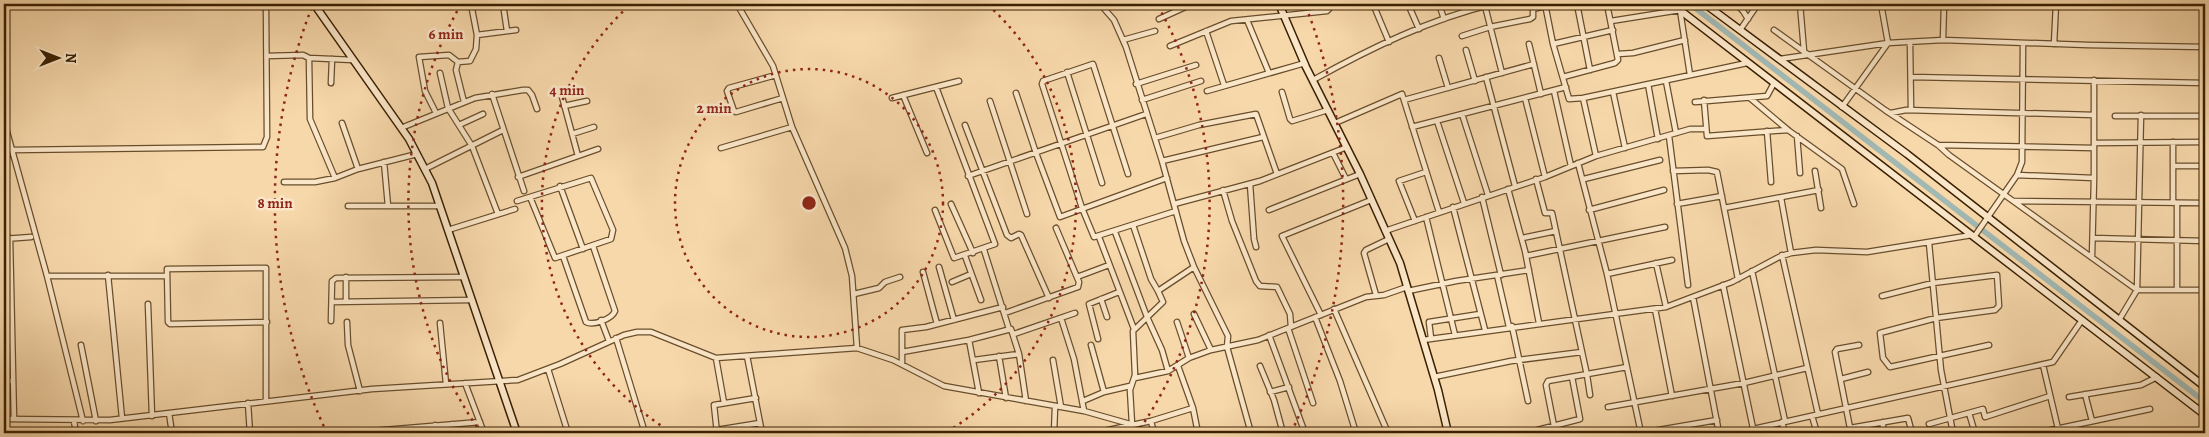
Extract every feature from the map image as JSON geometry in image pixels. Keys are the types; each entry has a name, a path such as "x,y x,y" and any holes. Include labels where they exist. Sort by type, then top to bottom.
{"street":[{"path":"12,150 263,147 267,137 266,4"},
{"path":"314,4 401,128 425,169 440,206 517,433"},
{"path":"436,113 425,91 419,57 449,55 458,62 470,61 472,59 476,49 477,35 471,4"},
{"path":"504,4 507,31"},
{"path":"737,4 770,59 792,127 845,248 852,276 857,348"},
{"path":"1100,4 1114,20 1123,40 1194,268 1227,333 1229,340 1227,348 1251,433"},
{"path":"1159,20 1192,4"},
{"path":"1279,4 1400,263 1434,377 1446,433"},
{"path":"1170,46 1231,21 1327,11 1329,9 1327,4"},
{"path":"1373,4 1389,42"},
{"path":"1408,4 1419,29"},
{"path":"1439,4 1444,19"},
{"path":"1465,4 1467,12"},
{"path":"1313,80 1360,54 1419,29 1493,4"},
{"path":"1462,36 1490,27 1530,19 1533,17 1533,9 1554,4"},
{"path":"1577,4 1590,70"},
{"path":"1563,77 1615,63 1618,60 1608,4"},
{"path":"1672,4 2205,415"},
{"path":"1705,4 1907,154 2205,387"},
{"path":"1736,4 1743,10 1748,19"},
{"path":"1740,30 1758,4"},
{"path":"1800,4 1806,53"},
{"path":"1842,107 1888,43 1881,4"},
{"path":"1943,40 1944,4"},
{"path":"2054,44 2056,4"},
{"path":"1546,5 1553,44 1570,100 1747,63"},
{"path":"1485,6 1502,73"},
{"path":"1611,21 1680,10"},
{"path":"1680,10 1690,75"},
{"path":"1246,20 1269,73"},
{"path":"477,35 516,30"},
{"path":"1553,44 1613,30"},
{"path":"1774,30 1938,145 1949,155 2137,290 2205,290"},
{"path":"1123,40 1155,31"},
{"path":"1206,31 1224,85"},
{"path":"1618,54 1633,53 1685,40"},
{"path":"1780,59 1806,53 1888,43 1943,40 2205,46"},
{"path":"1910,42 1911,110"},
{"path":"1423,340 1510,326 1575,320 1666,307 1723,285 1782,255 1791,253 1811,250 1867,252 1973,236 1984,224 2004,195 2017,175 2022,162 2023,43"},
{"path":"1529,44 1541,94"},
{"path":"1466,50 1475,81"},
{"path":"267,56 303,55 309,58 353,60"},
{"path":"309,58 310,119 335,178"},
{"path":"1439,58 1448,88"},
{"path":"331,83 332,59"},
{"path":"458,62 456,69 464,102"},
{"path":"1207,91 1305,63"},
{"path":"1128,174 1093,64 1042,82 1092,235 1099,237 1176,211"},
{"path":"1404,100 1534,64"},
{"path":"1136,84 1196,65"},
{"path":"1067,72 1102,183"},
{"path":"440,74 448,108 472,146 498,214"},
{"path":"776,74 729,88 727,91 736,112 783,98"},
{"path":"1486,77 1515,186"},
{"path":"1911,77 2205,83"},
{"path":"1666,80 1676,133"},
{"path":"2092,257 2094,80"},
{"path":"1142,100 1201,81"},
{"path":"892,98 959,82"},
{"path":"1695,102 1767,96 1774,83"},
{"path":"1648,84 1658,139"},
{"path":"935,210 954,258 994,246 936,87"},
{"path":"1412,127 1566,87"},
{"path":"401,128 464,102 492,94 528,90 537,109"},
{"path":"1554,90 1571,166"},
{"path":"1282,92 1292,121 1328,110"},
{"path":"1613,92 1625,148"},
{"path":"560,93 578,156"},
{"path":"1016,93 1059,216 1062,217 1167,178"},
{"path":"492,94 524,191"},
{"path":"1335,123 1402,94 1439,212"},
{"path":"903,96 927,154"},
{"path":"1525,98 1544,177"},
{"path":"1583,98 1596,156"},
{"path":"1750,98 1788,130 1842,169 1854,204"},
{"path":"1704,100 1707,136 1788,130"},
{"path":"564,106 587,101"},
{"path":"990,101 1028,214"},
{"path":"1891,113 1911,110 2094,115"},
{"path":"459,125 483,114"},
{"path":"968,176 1146,114"},
{"path":"1155,138 1199,126 1256,114 1277,174"},
{"path":"1462,114 1485,196 1499,275 1528,401"},
{"path":"2119,320 2137,290 2142,115"},
{"path":"2115,116 2205,116"},
{"path":"1437,120 1464,203"},
{"path":"4,121 47,276 83,421"},
{"path":"342,123 358,169"},
{"path":"966,125 1007,235 1011,238 1019,234 1022,235 1049,298"},
{"path":"572,134 594,127"},
{"path":"721,148 792,127"},
{"path":"1386,231 1544,177 1596,156 1690,129 1706,129"},
{"path":"425,169 503,130"},
{"path":"1767,131 1771,182"},
{"path":"1668,136 1688,285"},
{"path":"1797,136 1800,173"},
{"path":"1162,161 1263,137"},
{"path":"1938,145 2094,146 2140,142 2205,142"},
{"path":"2173,142 2177,290"},
{"path":"1174,204 1250,184 1347,147"},
{"path":"518,177 598,149"},
{"path":"1334,153 1346,180"},
{"path":"284,182 315,182 335,178 358,169 417,154"},
{"path":"1584,179 1660,160"},
{"path":"384,162 388,206"},
{"path":"1578,163 1584,179 1589,210 1607,274 1641,433 1717,420"},
{"path":"2173,166 2205,166"},
{"path":"1673,171 1708,170 1717,172 1738,278"},
{"path":"1815,171 1821,208"},
{"path":"1415,221 1399,181 1426,172"},
{"path":"1269,210 1360,174"},
{"path":"2017,175 2094,178"},
{"path":"517,201 588,178 593,180 613,235 611,239 557,258 553,256 530,197"},
{"path":"1536,179 1545,213 1552,213 1590,395"},
{"path":"1250,184 1256,247"},
{"path":"560,186 583,249"},
{"path":"1508,189 1522,238 1538,323"},
{"path":"1223,190 1234,228 1256,281 1260,286 1274,285 1277,287 1290,314 1289,328 1313,403"},
{"path":"1589,210 1664,190"},
{"path":"1724,208 1818,190"},
{"path":"1677,204 1722,196"},
{"path":"1781,198 1791,253"},
{"path":"1321,315 1282,236 1371,200"},
{"path":"2013,201 2205,203"},
{"path":"951,204 973,253"},
{"path":"348,206 440,206"},
{"path":"1453,207 1485,330"},
{"path":"448,230 516,209"},
{"path":"1426,217 1456,335"},
{"path":"1133,225 1151,279 1163,302 1134,329"},
{"path":"1526,256 1665,227"},
{"path":"1005,313 1078,287 1077,277 1056,228"},
{"path":"1522,238 1556,231"},
{"path":"1115,232 1147,317 1160,344 1168,371"},
{"path":"1099,237 1134,329 1135,378 1130,386 1131,424"},
{"path":"10,238 14,419"},
{"path":"4,239 32,238"},
{"path":"2092,238 2205,241"},
{"path":"1376,295 1364,253 1366,250 1389,239"},
{"path":"1929,243 1943,387 1954,433"},
{"path":"563,256 586,322 590,324 612,316 615,311 593,246"},
{"path":"984,250 1009,329 1014,334 1026,401"},
{"path":"1782,255 1808,368 1817,433"},
{"path":"965,256 981,300"},
{"path":"1607,274 1672,260"},
{"path":"1656,263 1666,307"},
{"path":"1077,277 1109,264"},
{"path":"938,267 954,320"},
{"path":"4,268 10,268"},
{"path":"266,401 268,322 266,268 168,268 168,322 170,324 268,322"},
{"path":"1158,291 1194,268"},
{"path":"1135,378 1168,371 1189,358 1211,350 1227,348 1270,335 1366,297 1529,270"},
{"path":"1752,271 1775,375 1785,433"},
{"path":"923,272 937,324"},
{"path":"952,282 971,274"},
{"path":"108,275 122,418"},
{"path":"1882,296 1933,283 1997,275 1999,306 1995,310 1936,318 1880,333 1883,358 1890,367 1989,345"},
{"path":"47,276 167,276"},
{"path":"346,277 346,302"},
{"path":"331,321 332,281 336,278 464,277"},
{"path":"854,294 879,288 885,282 900,277"},
{"path":"1723,285 1754,431 1846,407 2053,362 2082,320"},
{"path":"1098,339 1088,306 1090,303 1119,292"},
{"path":"1693,296 1719,433"},
{"path":"1101,299 1107,317"},
{"path":"332,302 472,300"},
{"path":"148,304 152,416"},
{"path":"902,364 902,330 937,324 1003,307"},
{"path":"1334,309 1388,433"},
{"path":"1655,309 1672,396"},
{"path":"1014,334 1075,313"},
{"path":"1194,314 1211,350"},
{"path":"1431,338 1428,323 1480,314"},
{"path":"1315,317 1340,381 1356,433"},
{"path":"1061,318 1074,359 1084,411"},
{"path":"601,320 609,341"},
{"path":"348,322 348,345 360,391"},
{"path":"1177,322 1189,358"},
{"path":"440,323 446,384"},
{"path":"902,352 969,340 1009,329"},
{"path":"4,419 96,421 360,391 523,378 548,369 616,338 647,331 716,358 857,348 902,364 938,384 1084,411 1131,424"},
{"path":"1270,335 1305,433"},
{"path":"616,338 645,433"},
{"path":"969,340 979,393"},
{"path":"81,345 96,421"},
{"path":"1091,345 1104,392"},
{"path":"1859,345 1837,349 1835,352 1851,431 1883,422 1908,418 1912,433"},
{"path":"1434,377 1518,360 1582,352"},
{"path":"974,360 1019,354"},
{"path":"747,356 762,433"},
{"path":"999,356 1006,398"},
{"path":"716,358 724,403"},
{"path":"1053,360 1061,407"},
{"path":"2043,364 2058,431"},
{"path":"1178,366 1193,408 1198,433"},
{"path":"1260,366 1283,433"},
{"path":"1552,433 1546,382 1627,368"},
{"path":"1608,407 1744,383 1808,368"},
{"path":"548,369 568,433"},
{"path":"1841,378 1868,372"},
{"path":"1526,433 1580,419 1572,377"},
{"path":"2069,397 2141,385 2157,377"},
{"path":"4,381 13,381"},
{"path":"465,382 484,433"},
{"path":"1083,401 1104,392 1130,386"},
{"path":"1270,392 1289,386"},
{"path":"2085,394 2092,421"},
{"path":"1929,424 1983,409 1985,417 2050,396"},
{"path":"716,432 713,406 756,398"},
{"path":"248,403 250,433"},
{"path":"1054,433 1055,406"},
{"path":"1094,433 1112,431 1131,424 1151,421 1193,408"},
{"path":"2037,433 2058,431 2150,408"},
{"path":"169,413 172,433"},
{"path":"1969,413 1975,433"},
{"path":"74,421 76,433"},
{"path":"1151,421 1154,433"},
{"path":"348,433 480,422"},
{"path":"1883,422 1884,433"},
{"path":"704,432 716,432 760,423"},
{"path":"452,424 455,433"},
{"path":"435,426 438,433"},
{"path":"2197,433 2205,431"}],"waterway":[{"path":"1690,4 2205,402"}]}
